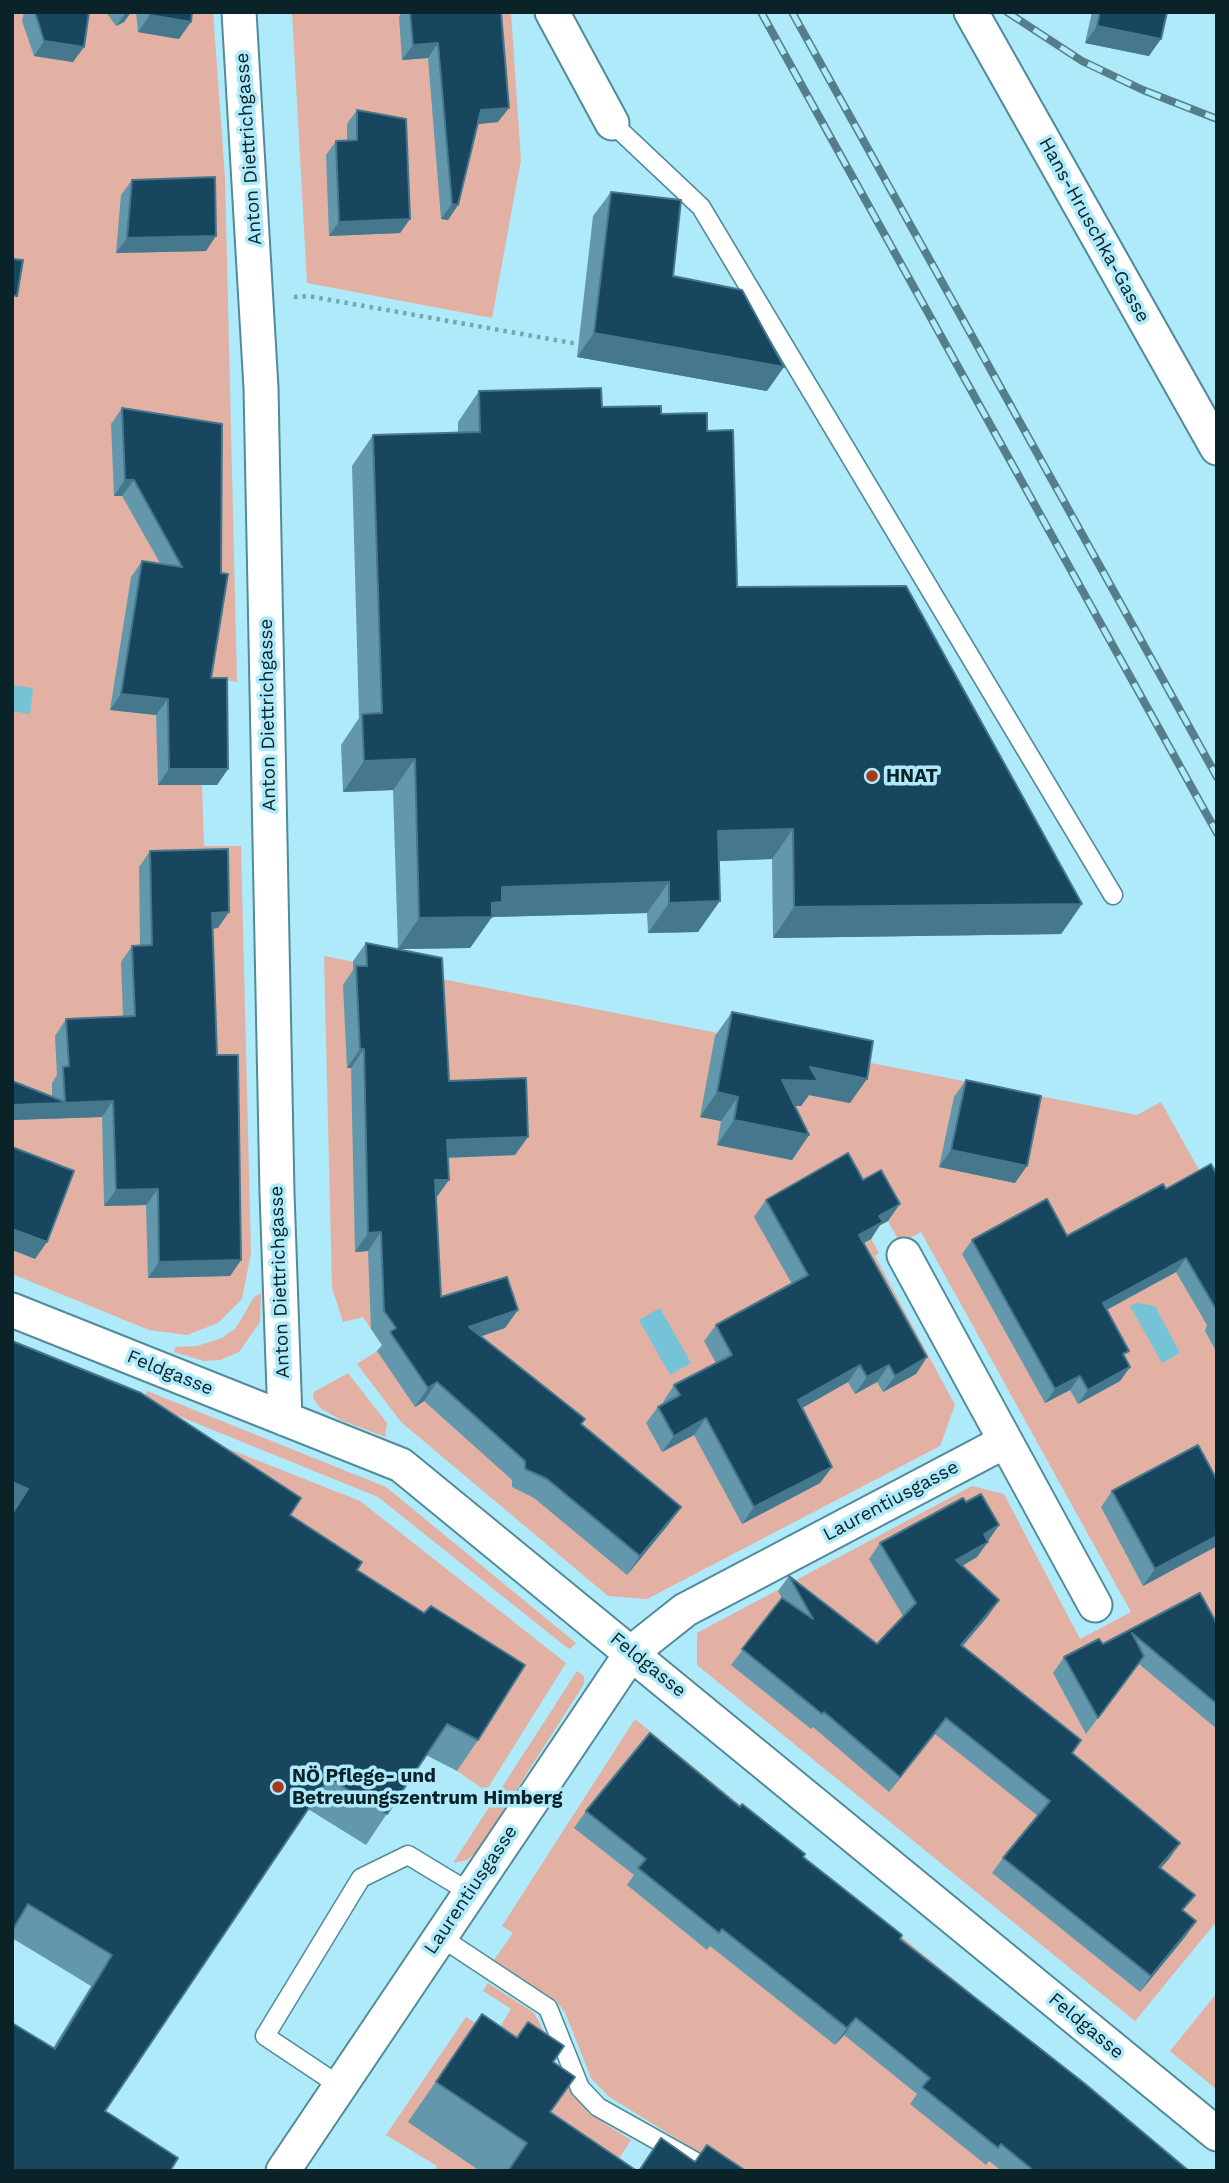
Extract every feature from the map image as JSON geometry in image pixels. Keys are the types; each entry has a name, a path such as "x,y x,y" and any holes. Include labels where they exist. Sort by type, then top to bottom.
{"street":[{"name":"Anton Diettrichgasse","path":"239,12 258,298 277,1192 285,1419"},
{"path":"552,12 612,123"},
{"name":"Hans-Hruschka-Gasse","path":"971,12 1217,448"},
{"path":"904,1255 1094,1605"},
{"name":"Feldgasse","path":"12,1310 401,1465 1217,2134"},
{"name":"Laurentiusgasse","path":"283,2171 632,1652 685,1610 1004,1442"}],"lane":[{"path":"612,123 701,207 1113,895"},
{"path":"340,2086 265,2036 361,1878 408,1855 469,1892"},
{"path":"439,1936 548,2008 580,2088 598,2107 712,2171"}],"path":[{"path":"258,298 308,296 578,344"}],"shaded area":[{"path":"12,12 213,12 225,177 237,682 215,678 217,784 202,785 204,846 241,846 251,1253 242,1299 218,1323 187,1335 149,1330 12,1274"},
{"path":"292,12 511,12 521,160 492,318 307,283"},
{"path":"324,956 1137,1115 1161,1102 1217,1202 1217,1921 1135,2021 697,1665 697,1633 972,1486 1004,1494 1080,1639 1131,1612 921,1232 900,1243 888,1221 868,1233 879,1253 875,1256 955,1405 940,1446 647,1599 608,1596 401,1422 357,1364 383,1347 363,1317 343,1322 332,1288"},
{"path":"261,1293 260,1322 239,1352 220,1360 204,1361 174,1352 175,1347 197,1346 222,1338 236,1328 254,1297"},
{"path":"12,1363 360,1501 566,1663 486,1791 457,1771 503,1696"},
{"path":"348,1373 387,1423 385,1437 341,1420 320,1408 313,1398 314,1392"},
{"path":"147,1391 386,1487 576,1643 570,1649 565,1646 378,1497 144,1402"},
{"path":"577,1671 584,1676 584,1684 476,1853 467,1860 453,1863"},
{"path":"635,1719 1190,2171 729,2171 608,2096 591,2078 565,2012 556,2001 494,1960 513,1933 502,1926"},
{"path":"488,1983 534,2013 556,2054 480,2171 435,2171 437,2166 386,2135 466,2017 495,2035 511,2009 483,1991"},
{"path":"1217,1993 1217,2090 1170,2051"},
{"path":"566,2078 573,2095 590,2114 631,2140 611,2171 515,2171"}],"water":[{"path":"12,685 33,688 30,714 12,711"},
{"path":"1136,1303 1155,1306 1180,1353 1162,1363 1130,1306"},
{"path":"660,1308 691,1363 670,1375 639,1320"}],"building":[{"path":"35,12 89,12 84,47 44,41"},
{"path":"149,12 192,12 191,22 150,15"},
{"path":"410,12 501,12 509,108 481,110 458,205 452,204 438,43 413,45"},
{"path":"1100,12 1167,12 1161,39 1097,26"},
{"path":"357,110 406,119 410,219 339,222 336,141 357,140"},
{"path":"215,177 216,236 127,238 132,180"},
{"path":"611,192 681,200 673,276 742,290 784,367 594,333"},
{"path":"12,259 23,260 17,296 12,295"},
{"path":"601,388 602,407 661,406 661,414 707,413 707,431 733,430 737,587 906,586 1082,904 794,907 793,829 718,831 720,901 669,903 669,882 502,887 502,902 492,903 492,917 419,918 415,759 364,761 362,714 382,713 373,435 480,432 479,391"},
{"path":"122,408 222,424 221,573 228,574 211,678 227,678 228,769 169,769 168,699 121,694 142,561 182,567 134,480 125,480"},
{"path":"228,849 229,912 212,913 217,1055 238,1055 241,1260 159,1262 158,1189 116,1190 113,1101 12,1105 12,1081 65,1102 63,1067 69,1066 66,1019 135,1016 132,946 152,945 150,851"},
{"path":"366,943 442,958 449,1081 526,1078 528,1137 447,1140 449,1180 435,1180 441,1297 507,1277 518,1310 469,1327 585,1419 581,1424 681,1507 640,1556 547,1479 525,1469 525,1461 437,1382 428,1388 390,1332 396,1328 384,1311 381,1232 368,1233 364,1049 360,1049 356,966 367,966"},
{"path":"732,1012 873,1041 867,1079 810,1067 818,1081 782,1080 809,1135 734,1120 738,1097 717,1092"},
{"path":"966,1080 1041,1096 1027,1166 951,1150"},
{"path":"12,1147 74,1171 47,1242 12,1229"},
{"path":"848,1153 863,1180 881,1170 900,1204 879,1216 883,1222 859,1235 927,1357 895,1376 889,1365 867,1377 860,1365 798,1400 832,1467 754,1507 706,1418 674,1436 658,1407 680,1395 674,1385 732,1355 716,1325 808,1275 766,1200"},
{"path":"1211,1164 1217,1175 1217,1311 1186,1258 1103,1303 1129,1351 1123,1354 1130,1367 1088,1390 1080,1376 1055,1389 972,1240 1047,1199 1067,1236 1163,1184 1166,1189"},
{"name":"NÖ Pflege- und Betreuungszentrum Himberg","path":"12,1341 141,1393 301,1498 290,1515 362,1562 357,1570 424,1613 431,1606 525,1665 478,1740 447,1724 387,1814 329,1778 105,2111 178,2158 170,2171 12,2171 12,2023 55,2049 112,1955 28,1904 12,1931 12,1514 28,1489 12,1482"},
{"path":"1198,1445 1217,1480 1217,1536 1155,1569 1112,1491"},
{"path":"981,1494 999,1525 984,1534 988,1542 956,1560 999,1600 961,1645 1081,1740 1072,1753 1180,1843 1159,1867 1195,1895 1182,1910 1196,1921 1151,1976 1003,1858 1050,1801 946,1718 900,1777 824,1712 822,1714 742,1649 782,1598 813,1619 789,1576 877,1644 916,1603 880,1543 963,1498 966,1502"},
{"path":"1200,1593 1217,1624 1217,1704 1132,1633 1144,1656 1098,1718 1064,1657 1099,1639 1103,1644"},
{"path":"650,1733 740,1807 742,1804 805,1854 803,1857 902,1935 900,1939 1084,2083 1189,2171 1034,2171 1001,2144 998,2148 922,2087 930,2078 856,2018 847,2028 722,1929 719,1933 638,1868 646,1859 586,1811"},
{"path":"482,2014 517,2038 528,2022 564,2046 553,2062 575,2077 550,2112 637,2171 508,2171 527,2143 436,2082"},
{"path":"661,2138 695,2162 707,2145 746,2171 639,2171"}],"railway":[{"path":"761,12 1217,833"},
{"path":"792,12 1217,777"},
{"path":"1007,12 1082,61 1143,90 1217,119"}],"place":[{"name":"HNAT","path":"872,776"},
{"name":"NÖ Pflege- und Betreuungszentrum Himberg","path":"278,1787"}]}
